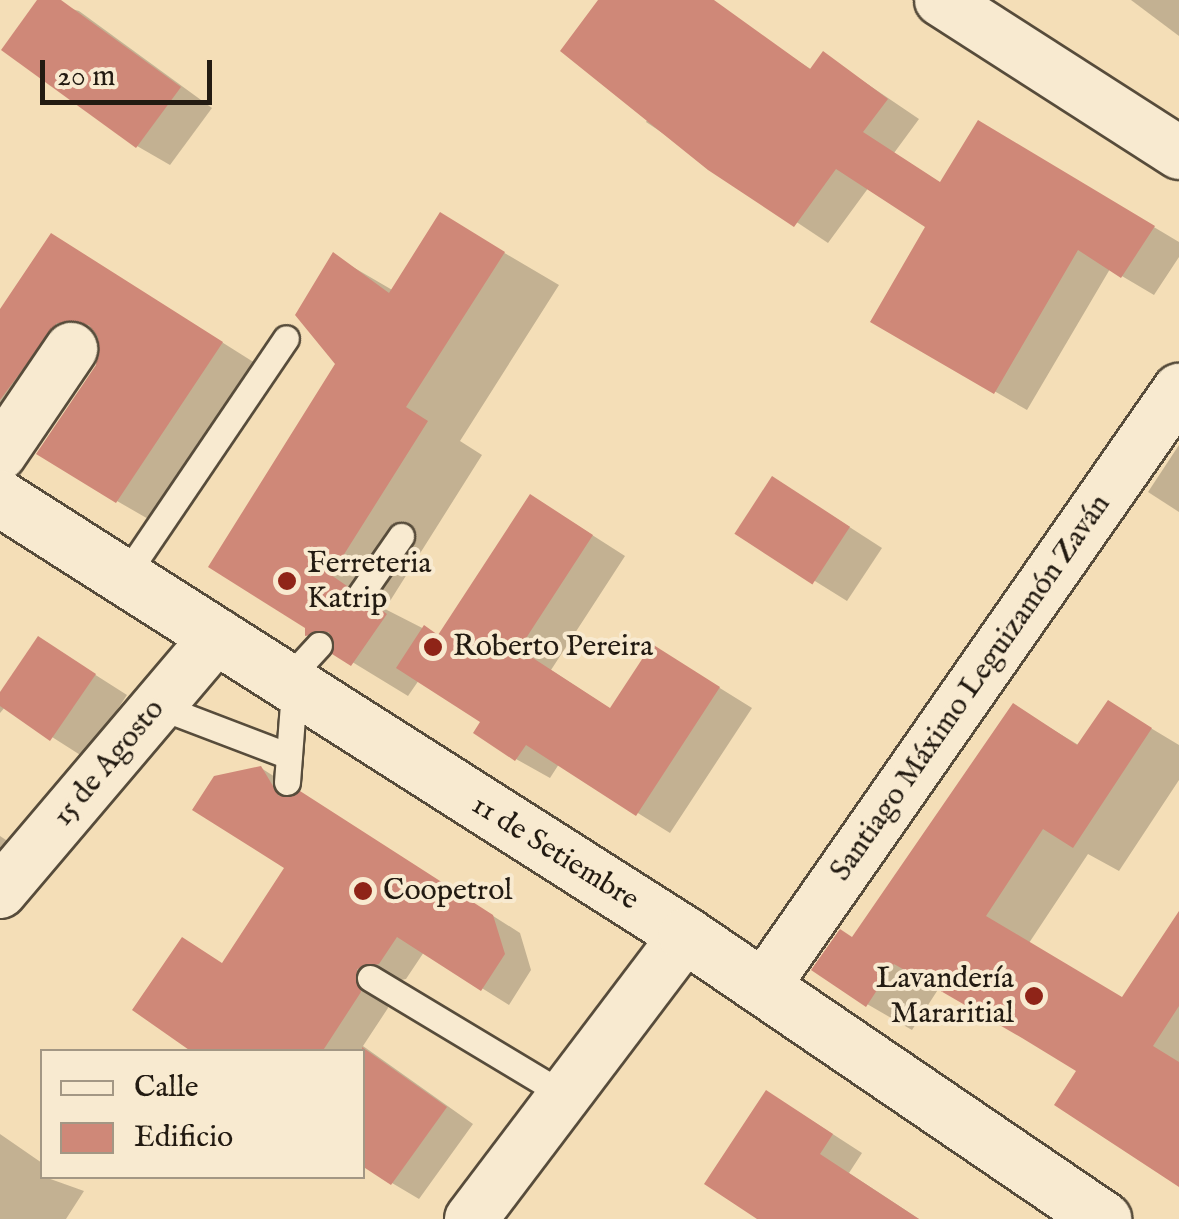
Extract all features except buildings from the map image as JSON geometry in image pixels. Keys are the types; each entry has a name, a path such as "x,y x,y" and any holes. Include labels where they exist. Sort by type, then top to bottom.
{"main road":[{"name":"11 de Setiembre","path":"0,498 218,635 299,674 1103,1219"}],"street":[{"path":"941,0 1179,154"},
{"path":"0,454 71,349"},
{"name":"Santiago Máximo Leguizamón Zaván","path":"763,986 1179,390"},
{"name":"15 de Agosto","path":"0,892 218,635"},
{"path":"471,1219 686,935"}],"lane":[{"path":"125,576 286,338"},
{"path":"360,595 401,536"},
{"path":"158,706 288,769 299,674"},
{"path":"370,978 566,1094"}],"place":[{"name":"Ferreteria Katrip","path":"287,581"},
{"name":"Roberto Pereira","path":"433,647"},
{"name":"Coopetrol","path":"363,891"},
{"name":"Lavandería Mararitial","path":"1034,996"}]}
